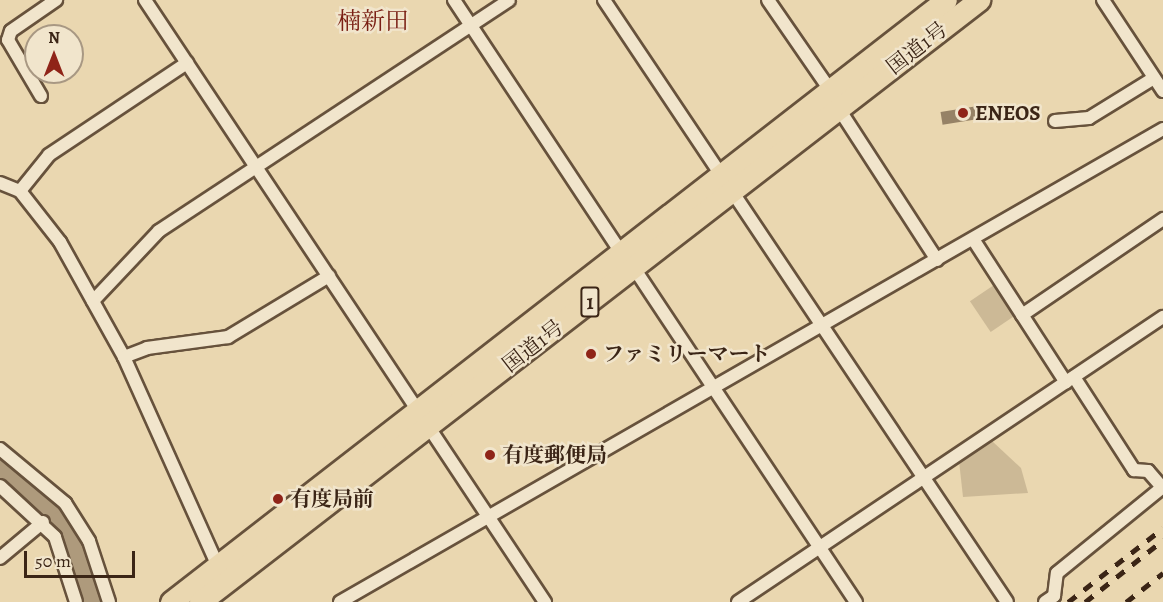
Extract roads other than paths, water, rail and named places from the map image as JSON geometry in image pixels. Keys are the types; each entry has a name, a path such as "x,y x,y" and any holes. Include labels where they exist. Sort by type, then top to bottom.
{"highway":[{"name":"国道1号","path":"835,100 946,0"},
{"name":"国道1号","path":"171,602 423,418 835,100 979,0"},
{"name":"国道1号","path":"211,598 423,418"}],"street":[{"path":"40,96 8,40 11,31 56,0"},
{"path":"145,0 545,602"},
{"path":"454,0 856,602"},
{"path":"93,301 159,231 509,0"},
{"path":"604,0 824,324 1007,602"},
{"path":"768,0 937,260"},
{"path":"1103,0 1163,91"},
{"path":"20,191 49,154 187,63"},
{"path":"1054,121 1089,118 1154,78"},
{"path":"340,602 1163,129"},
{"path":"0,183 20,191 60,242 124,357 220,564 211,598"},
{"path":"1022,315 1163,219"},
{"path":"973,239 1022,315 1134,470 1148,471 1162,487 1057,573 1054,596 1045,602"},
{"path":"124,357 147,348 228,337 329,276"},
{"path":"738,602 1163,317"},
{"path":"0,449 65,502 89,541 109,602"},
{"path":"0,486 43,522 62,551 76,602"},
{"path":"0,558 43,522"}],"waterway":[{"path":"0,468 62,524 93,602"}],"railway":[{"path":"1068,602 1163,528"},
{"path":"1085,602 1163,540"},
{"path":"1126,602 1163,573"}],"place":[{"name":"ENEOS","path":"963,113"},
{"name":"ファミリーマート","path":"591,354"},
{"name":"有度郵便局","path":"490,455"},
{"name":"有度局前","path":"278,499"}],"district":[{"name":"楠新田","path":"373,22"}]}
